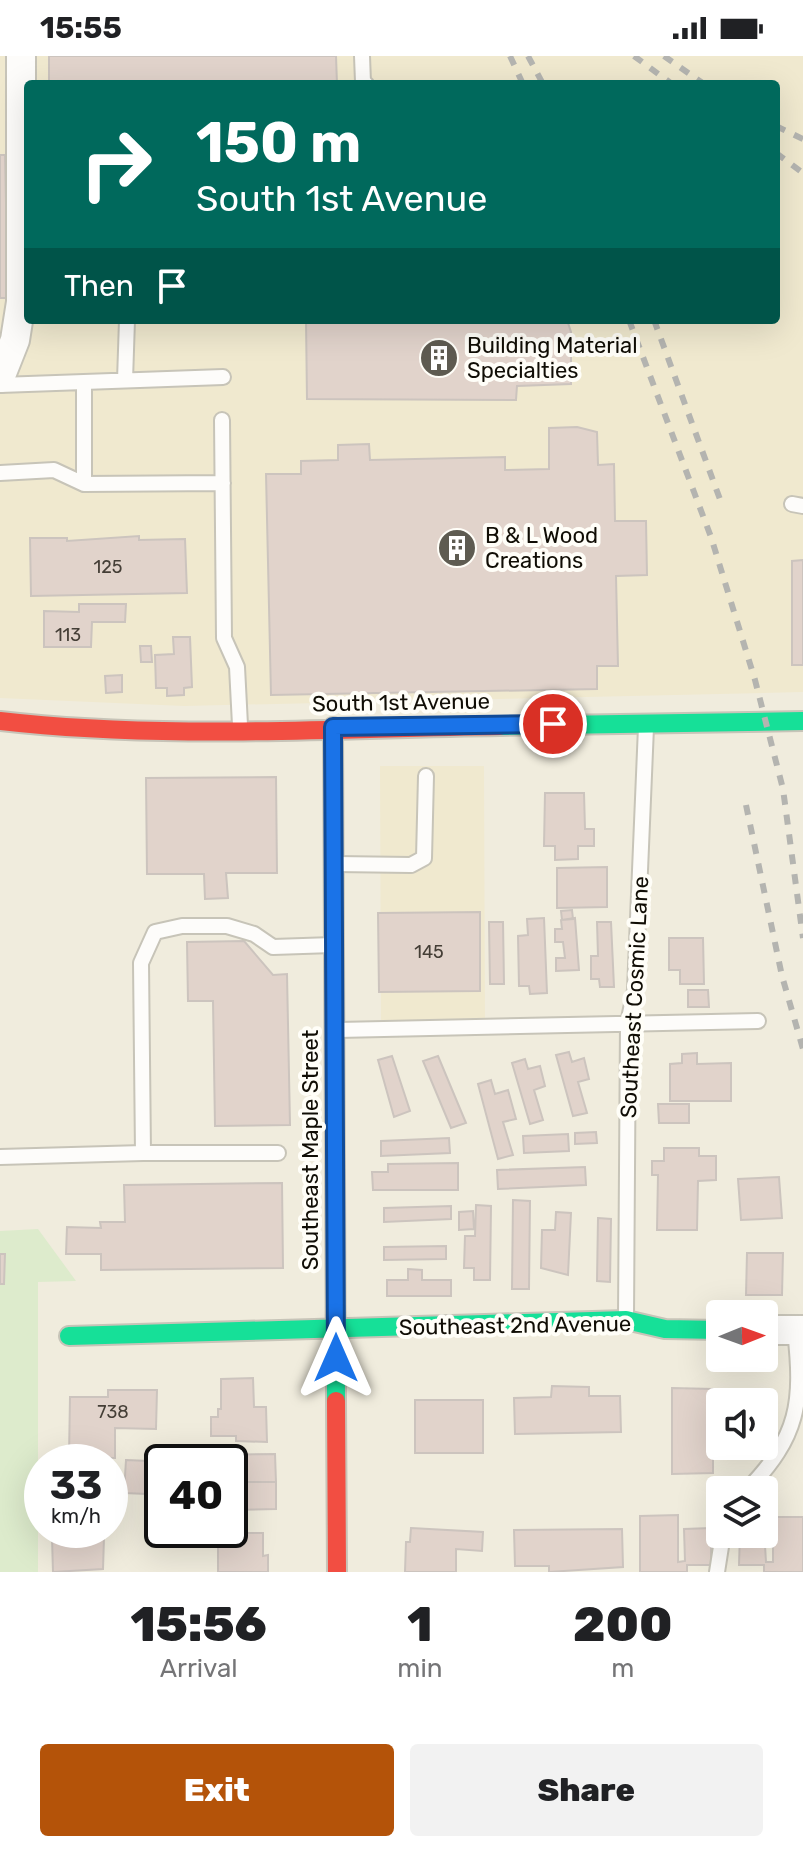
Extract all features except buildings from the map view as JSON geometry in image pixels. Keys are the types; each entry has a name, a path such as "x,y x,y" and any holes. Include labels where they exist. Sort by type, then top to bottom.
{"street":[{"path":"0,378 10,317 14,141 21,56"},
{"name":"South 1st Avenue","path":"0,721 60,728 240,730 803,721"},
{"name":"Southeast Maple Street","path":"333,727 337,1572"},
{"name":"Southeast 2nd Avenue","path":"69,1336 626,1320 665,1329 706,1330"},
{"path":"778,1330 799,1330"}],"lane":[{"path":"362,56 363,80"},
{"path":"125,380 127,324"},
{"path":"0,385 223,377"},
{"path":"84,382 84,484"},
{"path":"222,420 224,638 238,675 240,730"},
{"path":"0,473 54,470 84,484 223,483"},
{"name":"Southeast Cosmic Lane","path":"626,1320 628,1023 635,990 647,723"},
{"path":"333,864 411,865 424,858 426,776"},
{"path":"143,1153 141,963 155,932 182,926 227,926 254,934 273,947 333,945"},
{"path":"333,1030 758,1021"},
{"path":"0,1157 278,1153"},
{"path":"759,1476 786,1444 799,1410 799,1330"},
{"path":"717,1572 721,1548"}],"shaded area":[{"path":"0,56 803,56 803,692 184,706 0,698"},
{"path":"380,766 484,766 485,1023 381,1023"}],"green space":[{"path":"38,1229 76,1281 38,1282 38,1444 24,1444 24,1548 38,1548 38,1572 0,1572 0,1231"}],"railway":[{"path":"510,56 521,80"},
{"path":"528,56 541,80"},
{"path":"634,56 667,80"},
{"path":"664,56 698,80"},
{"path":"780,128 803,139"},
{"path":"780,156 803,173"},
{"path":"631,324 711,537 755,680 783,789 803,938"},
{"path":"655,324 721,502"},
{"path":"746,805 782,976 803,1049"}],"traffic: fast":[{"path":"500,726 803,721"},
{"path":"333,727 336,1401"},
{"path":"69,1336 626,1320 665,1329 706,1330"}],"traffic: jam":[{"path":"0,721 62,727 187,731 500,726"},
{"path":"336,1401 337,1572"}],"place":[{"name":"Building Material Specialties","path":"439,358"},
{"name":"B & L Wood Creations","path":"457,548"}],"route":[{"path":"336,1358 333,727 553,724"}]}
